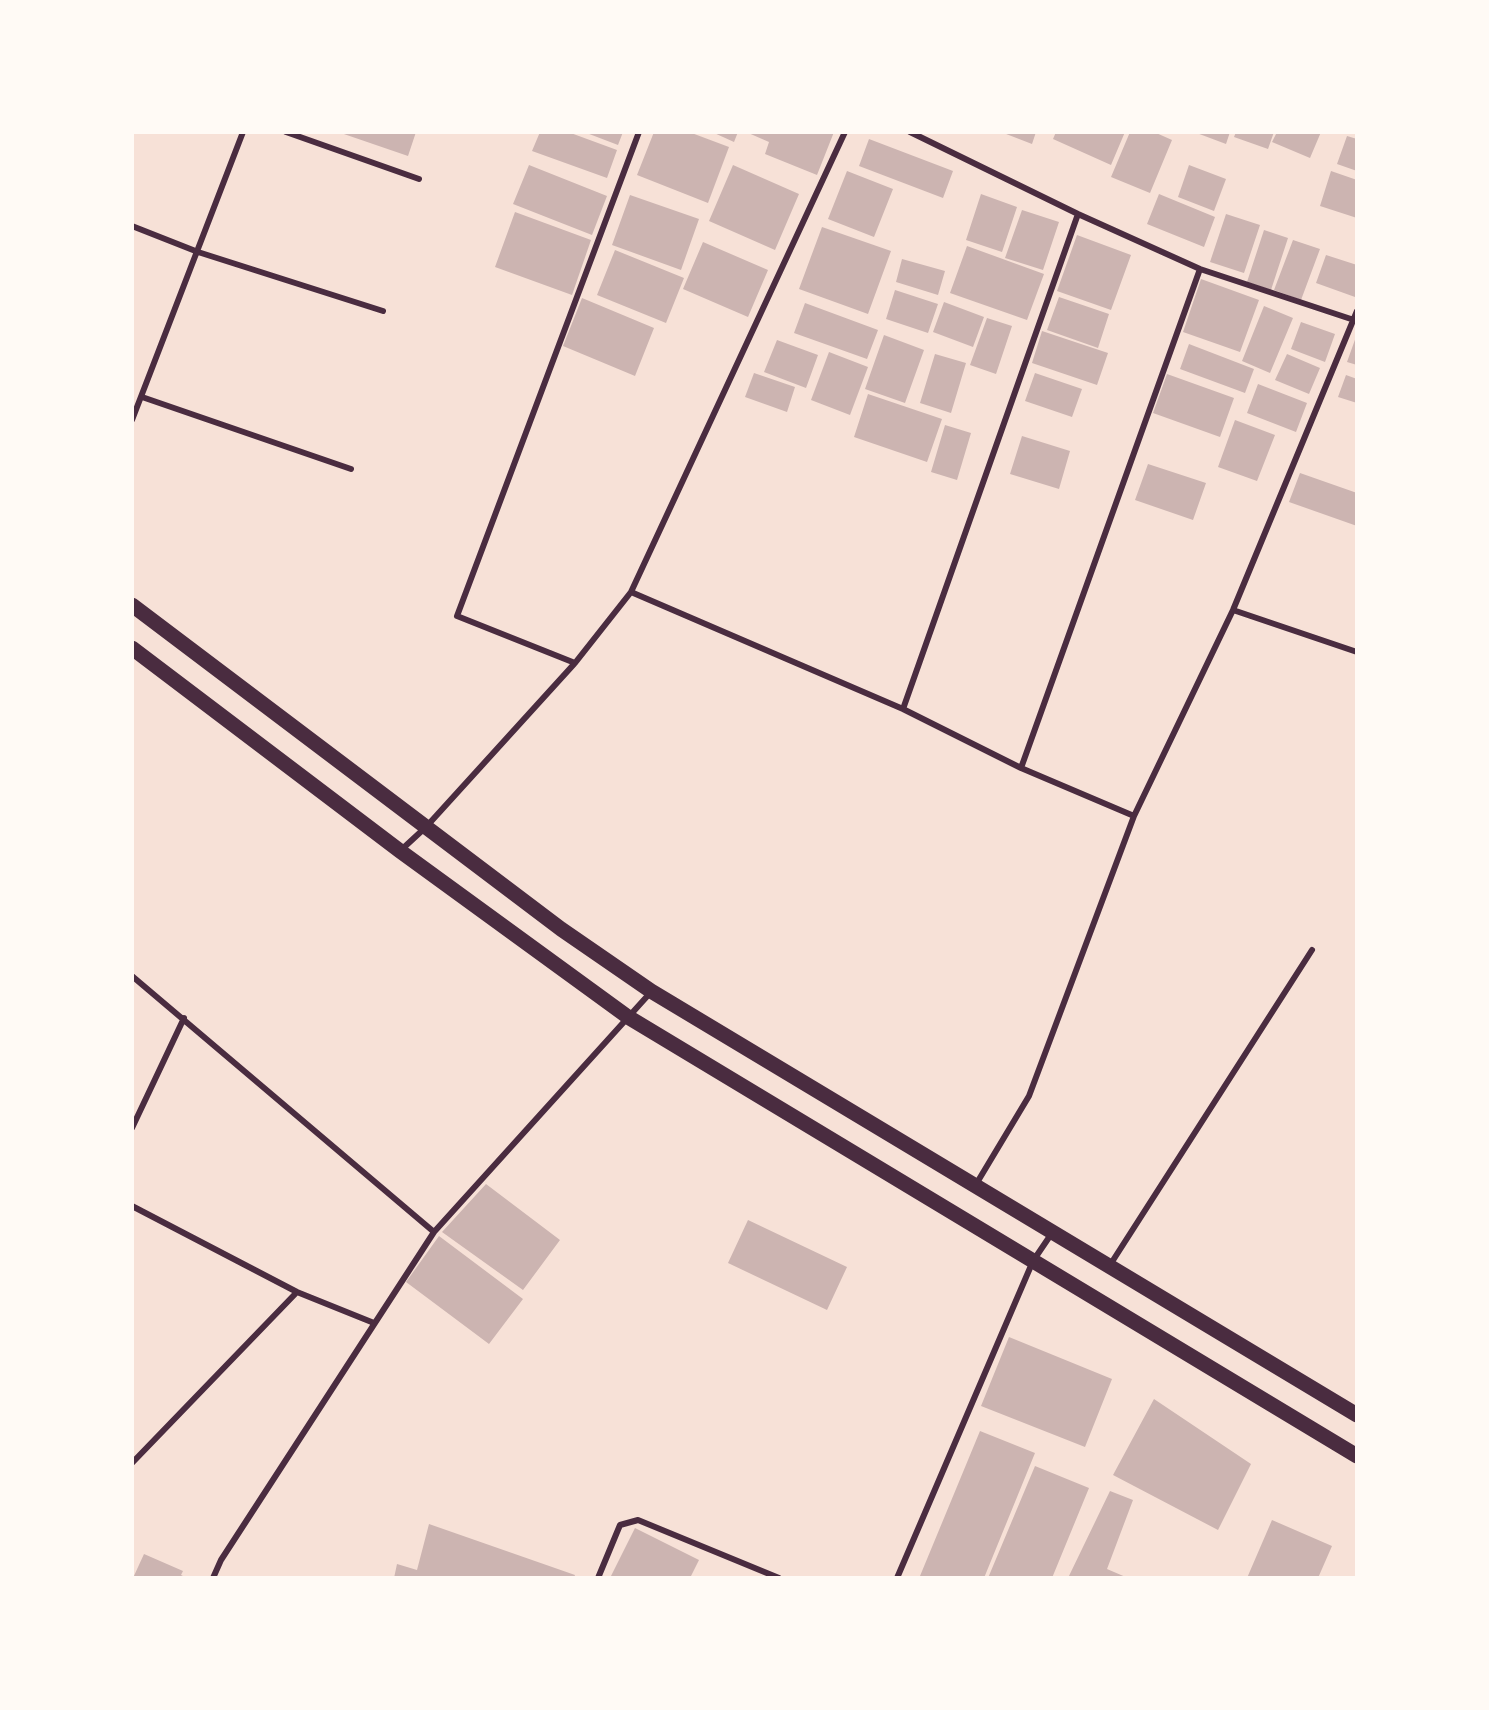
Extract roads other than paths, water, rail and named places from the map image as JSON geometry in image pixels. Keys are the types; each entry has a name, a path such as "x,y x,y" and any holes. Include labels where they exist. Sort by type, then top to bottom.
{"main road":[{"path":"132,605 561,929 651,991 975,1187 1355,1411"},
{"path":"132,648 400,850 628,1017 1357,1456"}],"street":[{"path":"132,420 243,132"},
{"path":"286,132 419,179"},
{"path":"575,663 457,616 639,132"},
{"path":"400,850 426,827 575,663 632,592 845,132"},
{"path":"910,132 1078,214 1200,269 1354,320"},
{"path":"903,709 1078,214"},
{"path":"132,226 198,252 383,311"},
{"path":"1021,768 1200,269"},
{"path":"975,1187 1029,1096 1134,816 1233,610 1357,312"},
{"path":"142,397 351,469"},
{"path":"632,592 903,709 1021,768 1134,816"},
{"path":"1233,610 1357,652"},
{"path":"1110,1265 1312,950"},
{"path":"132,976 434,1232"},
{"path":"213,1578 221,1560 434,1232 651,991"},
{"path":"132,1128 184,1018"},
{"path":"132,1206 297,1292 374,1323"},
{"path":"897,1578 1033,1261 1052,1232"},
{"path":"132,1463 297,1292"},
{"path":"598,1578 620,1525 638,1520 779,1578"}]}
